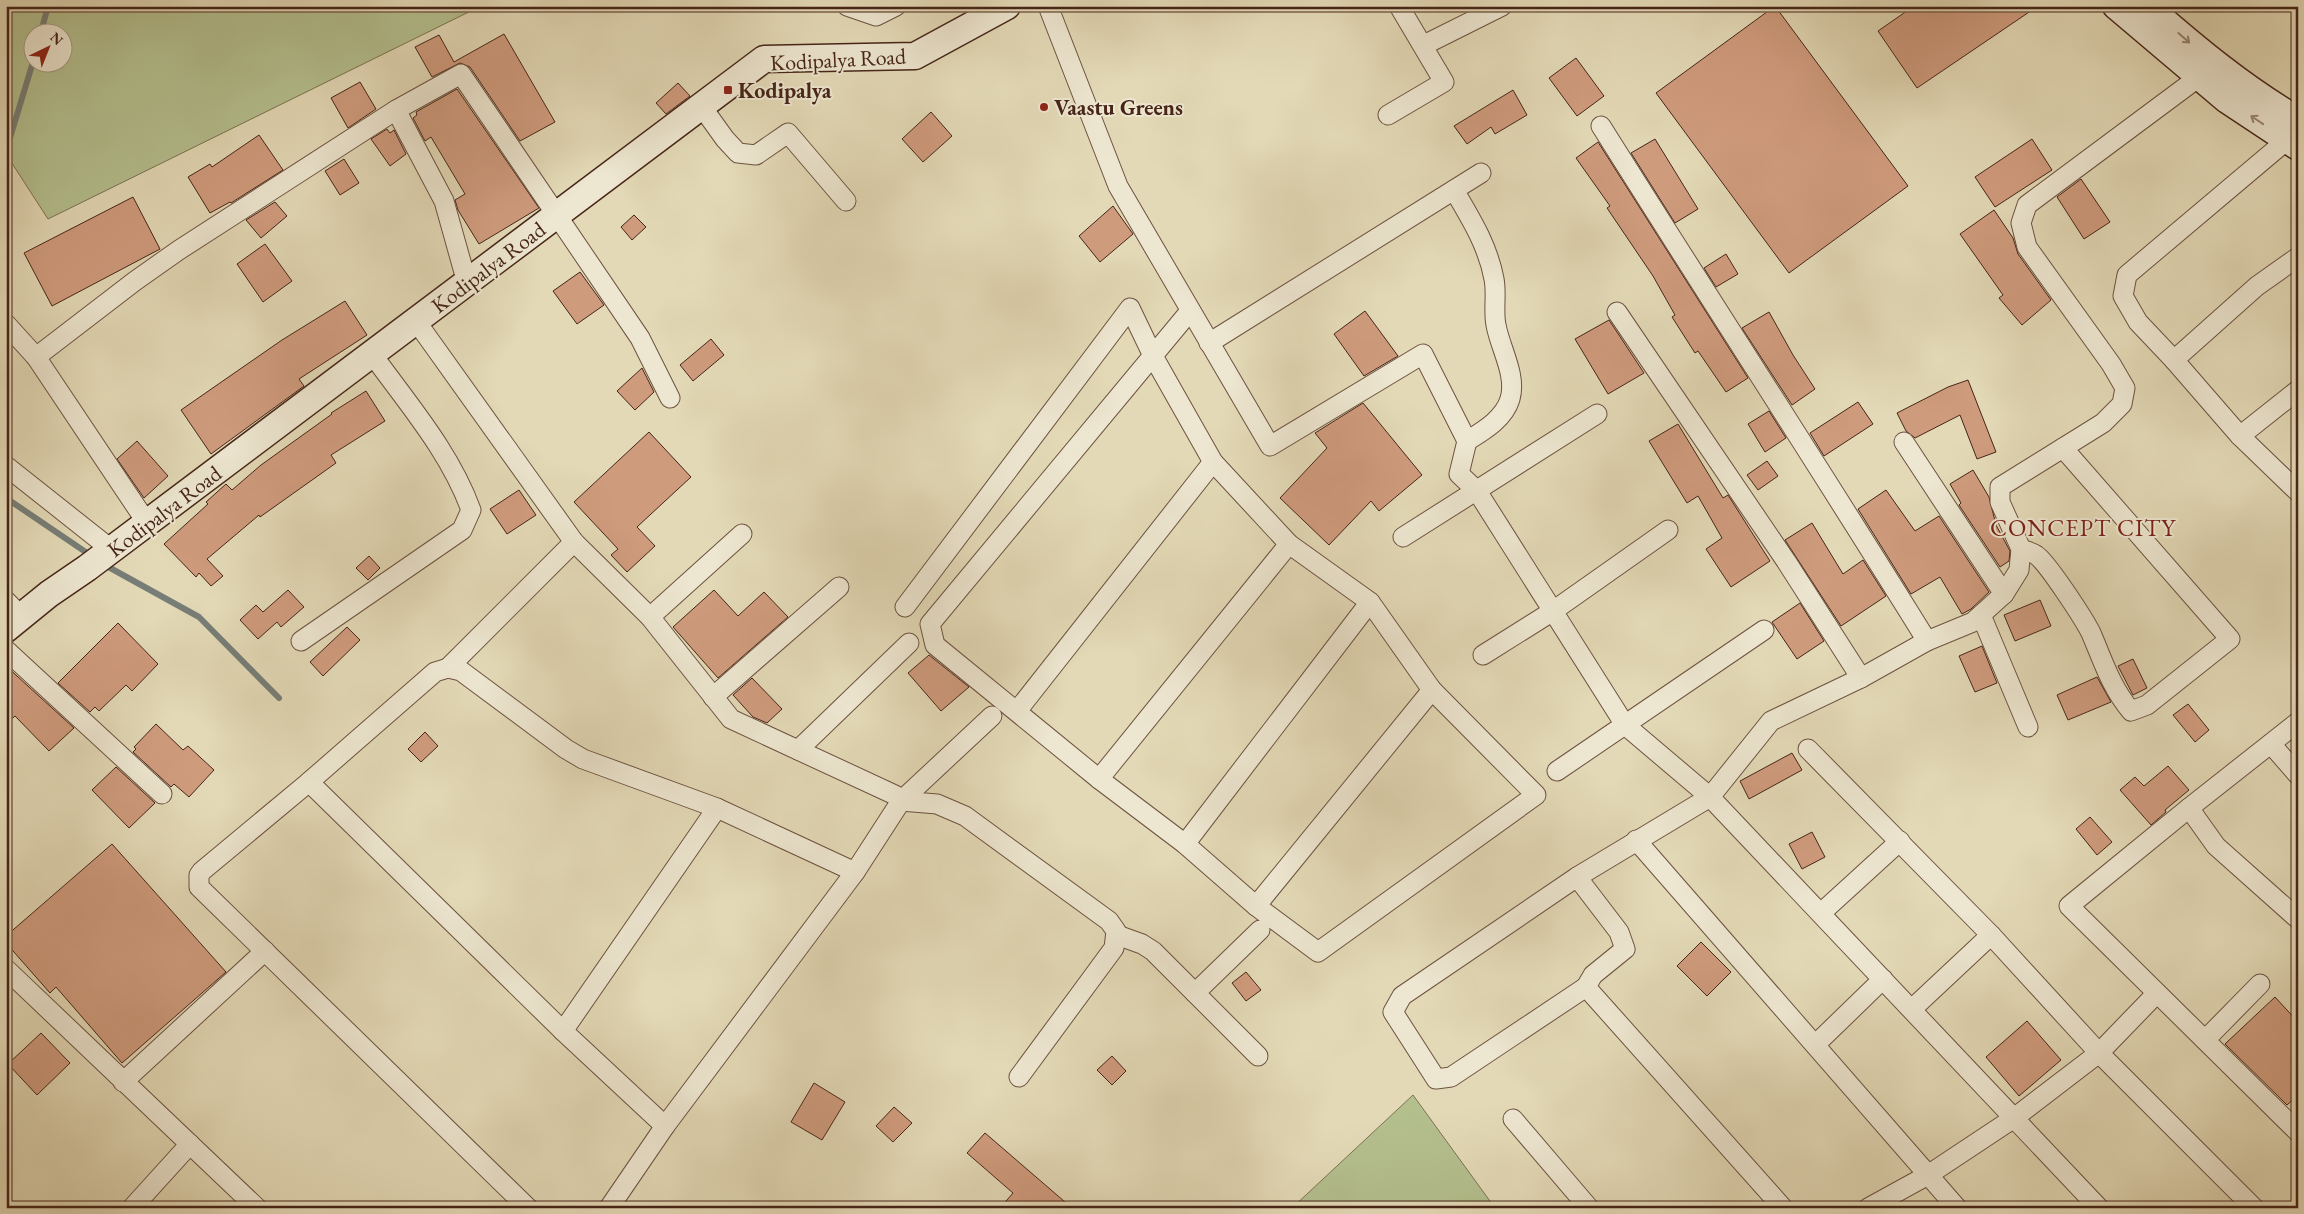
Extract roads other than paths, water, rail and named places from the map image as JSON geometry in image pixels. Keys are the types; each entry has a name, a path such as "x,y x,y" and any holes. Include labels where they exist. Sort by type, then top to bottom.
{"main road":[{"name":"Kodipalya Road","path":"11,616 49,594 110,551 764,59 915,56 1007,6"},
{"path":"2116,6 2227,100 2294,136"},
{"path":"2147,6 2212,62 2270,103 2294,136"}],"street":[{"path":"847,6 876,16 896,6"},
{"path":"1048,6 1118,186 1270,446 1423,354 1467,441 1459,474 1477,491 1625,725 1710,797 2099,1208"},
{"path":"1388,115 1444,82 1424,45 1399,6"},
{"path":"1424,45 1502,6"},
{"path":"36,357 135,281 179,250 396,110 462,74 640,338 670,398"},
{"path":"1577,877 1619,932 1625,949 1593,975 1586,986 1450,1077 1436,1079 1393,1012 1402,996 1577,877 1710,797 1770,721 1861,678 1927,641 1973,622 2004,594 2019,570 2021,549 2000,502 2000,487 2103,423 2122,404 2125,388 2027,247 2021,223 2027,205 2199,77"},
{"path":"702,107 725,139 738,153 756,155 788,133 846,201"},
{"path":"396,110 444,201 466,283"},
{"path":"1601,126 1824,475 1927,641"},
{"path":"2294,136 2127,275 2123,296 2138,322 2240,436 2298,492"},
{"path":"1209,343 1481,173"},
{"path":"1454,190 1481,235 1494,280 1496,324 1510,379 1510,399 1502,413 1488,427 1467,441"},
{"path":"2174,360 2257,286 2298,257"},
{"path":"905,607 1130,308 1153,356 1213,462 1289,544 1370,602 1432,690 1536,795 1318,952 1256,906 1185,844 1098,779 935,644 930,624 1153,356 1190,311"},
{"path":"1617,312 1786,561 1861,678"},
{"path":"416,321 574,542 650,617 731,719 895,795 901,801 937,804 965,816 1109,921 1117,934 1142,944 1152,951 1258,1056"},
{"path":"6,324 36,357 147,523"},
{"path":"301,641 462,530 471,510 464,491 447,459 372,354"},
{"path":"2240,436 2298,390"},
{"path":"1403,537 1597,414"},
{"path":"1904,442 2004,594"},
{"path":"2021,549 2036,555 2053,576 2090,632 2119,697 2131,711 2147,705 2230,639 2063,448"},
{"path":"1017,711 1213,462"},
{"path":"6,466 110,551"},
{"path":"1483,655 1554,611 1668,530"},
{"path":"650,617 742,534"},
{"path":"528,1208 199,887 199,875 310,782 435,672 448,668 574,542"},
{"path":"1098,779 1289,544"},
{"path":"713,697 839,587"},
{"path":"1185,844 1370,602"},
{"path":"1981,615 2028,727"},
{"path":"1557,771 1764,630"},
{"path":"798,750 910,643"},
{"path":"6,650 162,794"},
{"path":"448,668 461,672 566,749 583,759 718,808 854,872"},
{"path":"1256,906 1432,690"},
{"path":"609,1208 665,1126 854,872 901,801 992,716"},
{"path":"2295,1125 2205,1040 2069,906 2188,808 2298,722"},
{"path":"2270,744 2298,775"},
{"path":"1808,749 1991,935 2099,1053 2254,1208"},
{"path":"310,782 563,1031 665,1126"},
{"path":"563,1031 718,808"},
{"path":"2188,808 2216,846 2298,918"},
{"path":"1636,840 1956,1208"},
{"path":"1821,913 1900,841"},
{"path":"1195,993 1260,930"},
{"path":"1019,1077 1114,948 1117,934"},
{"path":"1912,1009 1991,935"},
{"path":"124,1082 265,951"},
{"path":"6,969 258,1208"},
{"path":"1815,1045 1883,979"},
{"path":"2205,1040 2260,984"},
{"path":"1586,986 1783,1208"},
{"path":"1868,1208 1928,1175 2014,1118 2099,1053 2157,993"},
{"path":"1513,1119 1589,1208"},
{"path":"132,1208 190,1144"}],"waterway":[{"path":"44,22 48,6"},
{"path":"6,151 30,72"},
{"path":"6,498 93,557"},
{"path":"103,564 199,617 279,698"}],"place":[{"name":"Kodipalya","path":"728,90"},
{"name":"Vaastu Greens","path":"1044,107"}],"district":[{"name":"CONCEPT CITY","path":"2083,528"}]}
